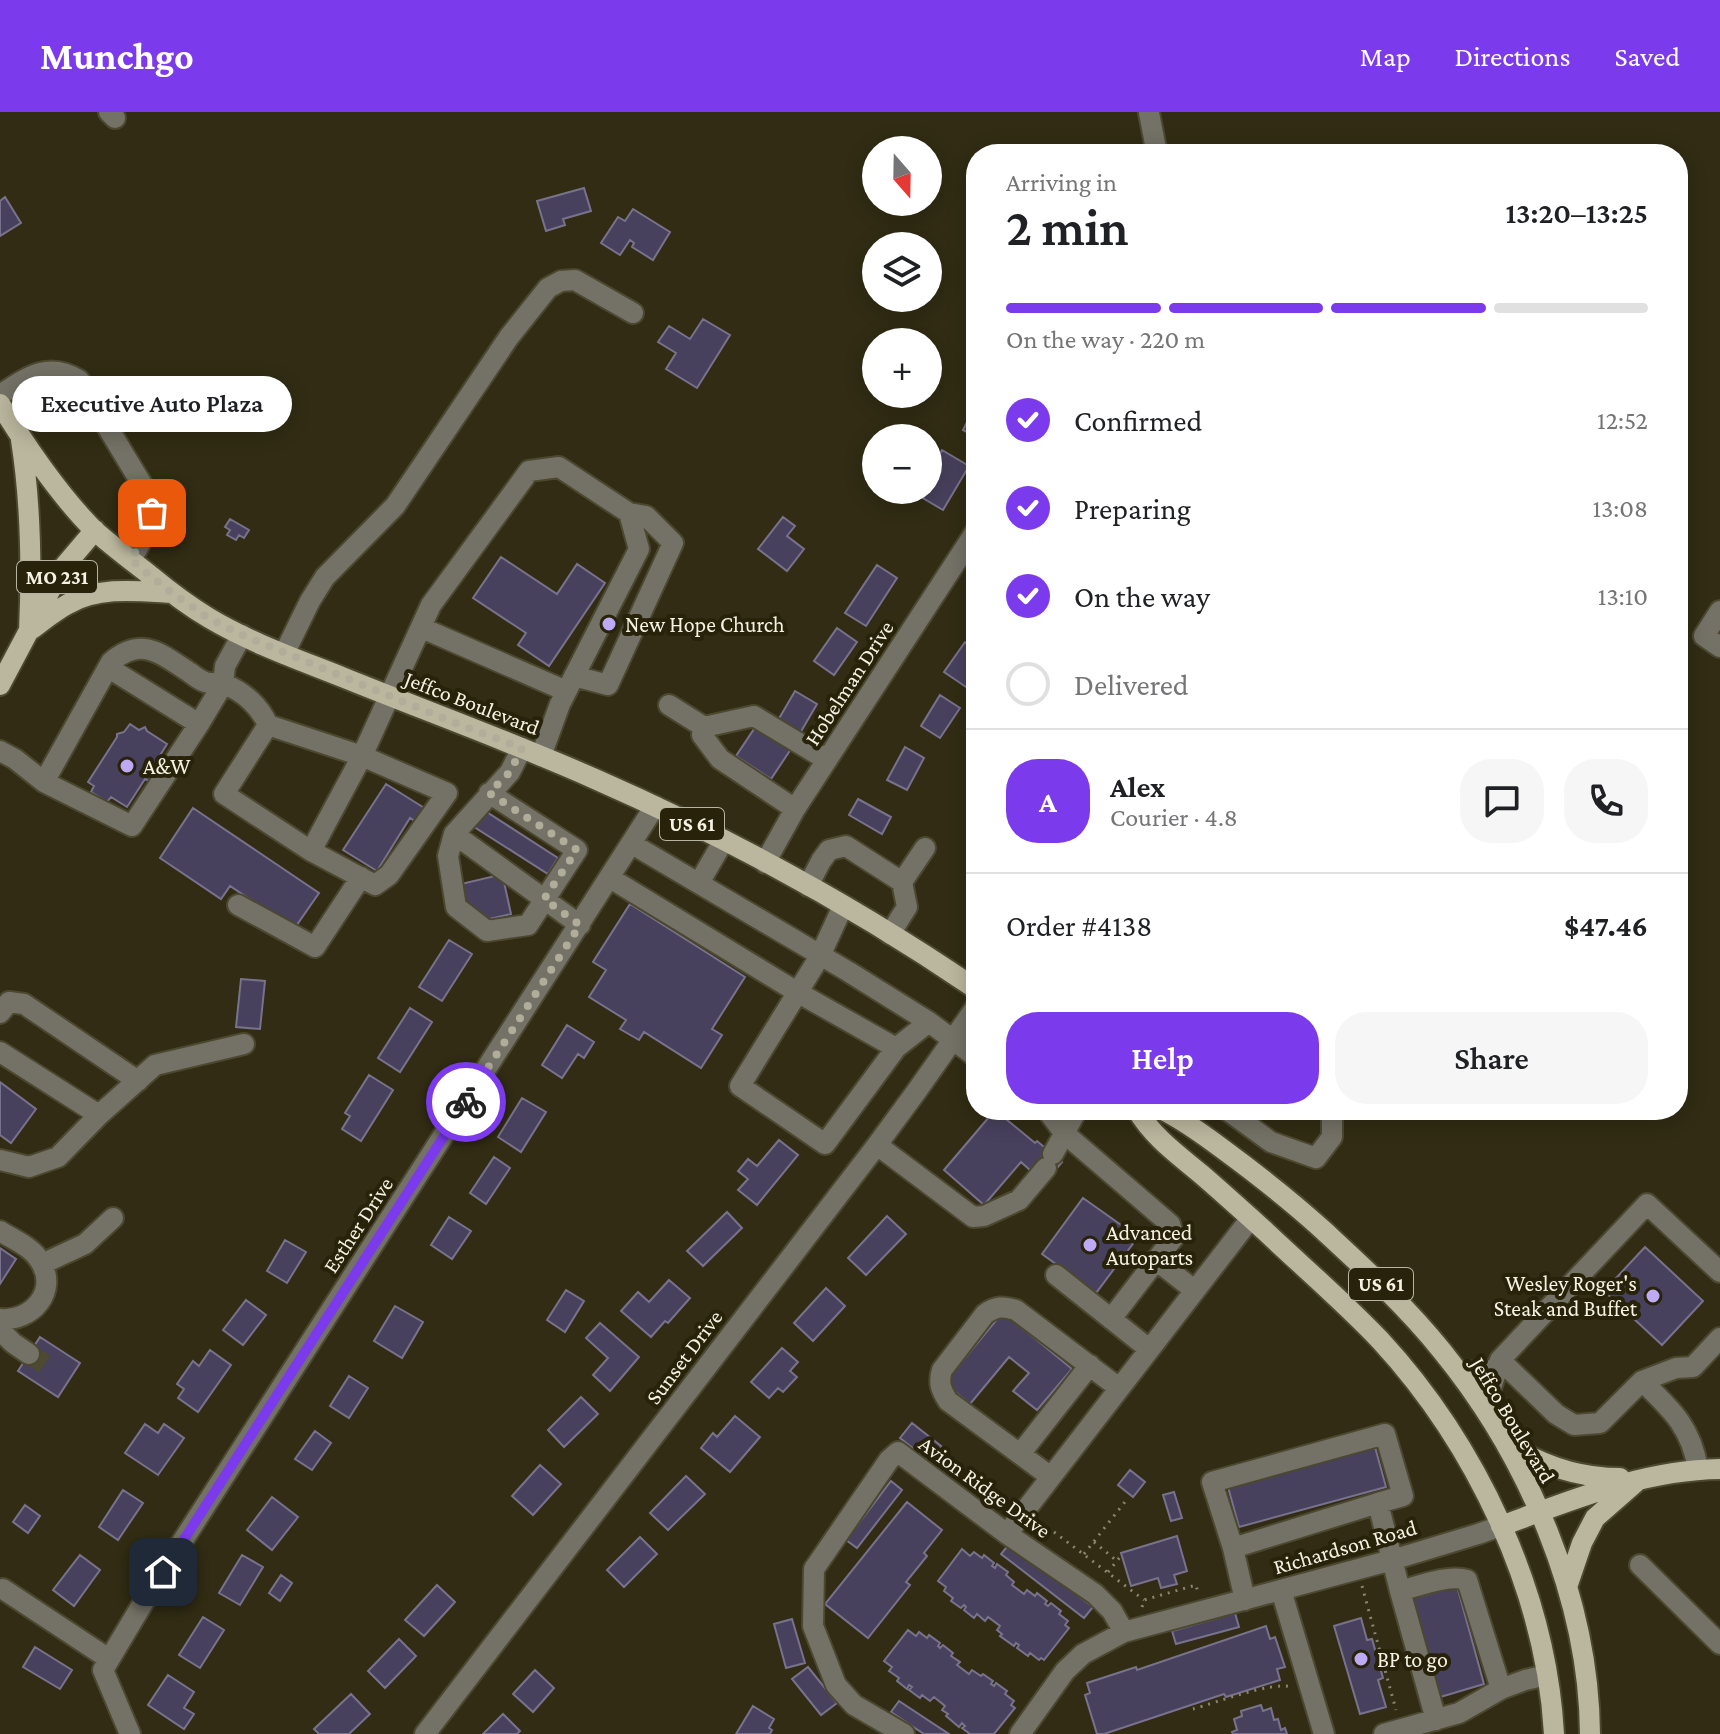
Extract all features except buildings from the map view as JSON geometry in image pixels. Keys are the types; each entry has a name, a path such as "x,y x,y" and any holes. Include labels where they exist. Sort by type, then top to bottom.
{"main road":[{"name":"Jeffco Boulevard","path":"0,404 58,487 95,530 208,618 284,654 532,752 655,806 808,886 966,983"},
{"path":"20,436 30,520 29,631"},
{"name":"MO 231","path":"0,685 61,570 95,530"},
{"path":"29,631 69,603 86,597 121,590 172,593"},
{"name":"US 61","path":"1143,1120 1163,1143 1251,1218 1380,1340 1444,1421 1501,1526 1528,1595 1547,1675 1554,1734"},
{"name":"Jeffco Boulevard","path":"1182,1120 1258,1174 1398,1301 1441,1349 1480,1403 1505,1442 1554,1546 1567,1587 1583,1665 1590,1734"},
{"path":"1505,1442 1551,1467 1595,1478 1640,1479"},
{"name":"Richardson Road","path":"1501,1526 1640,1479 1678,1471 1720,1469"},
{"path":"1567,1587 1582,1543 1595,1518 1640,1479"}],"street":[{"path":"1149,113 1155,144"},
{"path":"284,654 325,577 401,498 500,351 548,288 561,281 575,280 633,313"},
{"path":"0,395 23,379 51,370 68,373 79,380 149,496 152,513 148,529 131,560"},
{"path":"311,851 362,756 431,605 529,471 559,467 629,513 646,516 673,543 608,685 570,684 422,628"},
{"path":"489,793 577,850 528,925 487,931 456,907 448,856 454,834 489,793 532,752 560,704 639,549 629,513"},
{"name":"Hobelman Drive","path":"765,863 795,809 966,546"},
{"path":"1720,611 1704,636 1720,647"},
{"path":"0,751 44,782 132,826 223,684 225,666 242,635"},
{"path":"44,782 111,662 122,652 134,648 156,651 204,682 223,684 250,699 268,725 362,756 447,793 389,875 375,885 311,851 224,794 268,725"},
{"path":"109,668 199,724"},
{"path":"669,705 704,727 754,716 827,760"},
{"path":"704,727 702,735 720,759 795,809"},
{"name":"Esther Drive","path":"106,1664 655,806"},
{"path":"454,834 580,925"},
{"path":"699,883 724,840"},
{"path":"632,844 929,1022 966,1050"},
{"path":"808,886 829,850 846,846 902,882"},
{"path":"890,934 907,907 902,882 925,848"},
{"path":"238,905 315,947 361,877"},
{"path":"610,878 797,992 896,1048"},
{"path":"843,906 820,956 740,1086 825,1144 896,1048 929,1022"},
{"path":"0,1013 9,1002 24,1004 138,1081"},
{"name":"Sunset Drive","path":"425,1734 877,1145 966,1020"},
{"path":"0,1160 29,1167 58,1157 155,1065 244,1044"},
{"path":"0,1052 99,1115"},
{"path":"1054,1120 1064,1133 1170,1224 1174,1237 1111,1319"},
{"path":"877,1145 973,1217 984,1216 1019,1200 1049,1161 1071,1120"},
{"path":"1241,1120 1271,1142 1316,1158 1332,1137 1332,1120"},
{"path":"1480,1403 1491,1388 1498,1365 1647,1204 1720,1272"},
{"path":"42,1264 85,1244 113,1218"},
{"path":"1007,1534 1251,1218"},
{"path":"0,1231 33,1252 46,1276 45,1290 35,1309 24,1316 0,1319"},
{"path":"1156,1260 1194,1290"},
{"path":"1056,1275 1149,1349"},
{"path":"1051,1477 948,1401 939,1380 942,1370 985,1314 1004,1306 1016,1310 1119,1388"},
{"path":"0,1330 29,1354"},
{"path":"1498,1365 1556,1414 1574,1425 1600,1423 1642,1381 1676,1368 1693,1367 1720,1338"},
{"path":"1020,1454 1090,1365"},
{"path":"1461,1375 1498,1365"},
{"path":"1642,1381 1686,1428 1695,1449 1698,1469"},
{"path":"1233,1548 1403,1496 1385,1434 1212,1482 1233,1548 1245,1600"},
{"name":"Avion Ridge Drive","path":"904,1734 854,1705 836,1685 813,1626 814,1569 889,1460 898,1452 1007,1534 1095,1594 1112,1611 1124,1632"},
{"path":"1378,1503 1436,1720"},
{"name":"Richardson Road","path":"1020,1734 1065,1671 1083,1654 1124,1632 1392,1560 1501,1526"},
{"path":"1640,1565 1720,1644"},
{"path":"1400,1591 1449,1578 1467,1580 1501,1689"},
{"path":"3,1589 106,1664 130,1734"},
{"path":"1281,1590 1324,1734"},
{"path":"1392,1732 1459,1713 1501,1689 1547,1675"}],"path":[{"path":"1084,1554 1128,1498"},
{"path":"1054,1532 1144,1600"},
{"path":"1094,1542 1119,1559 1108,1572"},
{"path":"1361,1582 1392,1732"},
{"path":"1144,1600 1196,1585 1201,1602"},
{"path":"1138,1614 1144,1600"},
{"path":"1193,1709 1268,1687 1299,1684"}],"tunnel":[{"path":"29,1354 45,1364"}],"way so far":[{"path":"152,513 148,529 131,560 172,593 208,618 284,654 522,748 510,772 489,793 577,850 544,899 580,925 466,1102"}],"place":[{"name":"Executive Auto Plaza","path":"152,513"},
{"name":"New Hope Church","path":"609,624"},
{"name":"A&W","path":"127,766"},
{"name":"Advanced Autoparts","path":"1090,1245"},
{"name":"Wesley Roger's Steak and Buffet","path":"1653,1296"},
{"name":"BP to go","path":"1361,1659"}],"route":[{"path":"163,1572 466,1102"}]}
